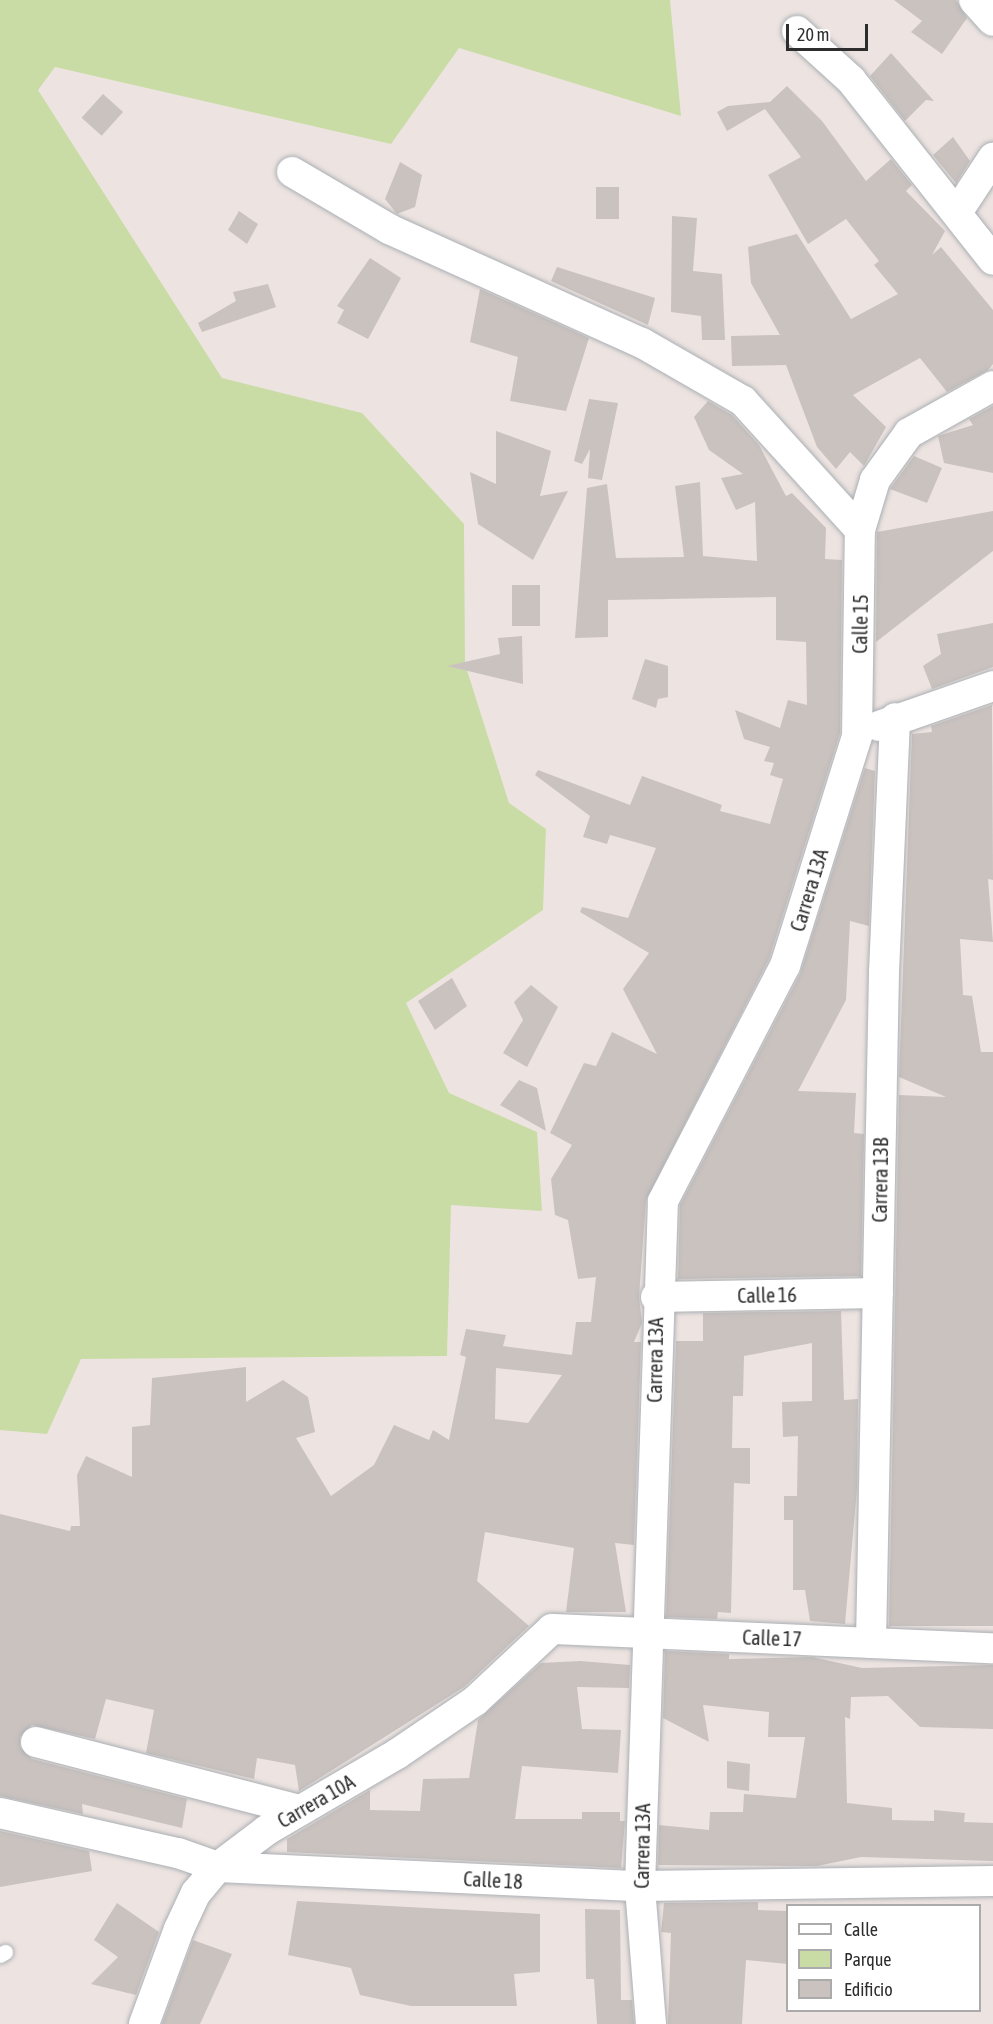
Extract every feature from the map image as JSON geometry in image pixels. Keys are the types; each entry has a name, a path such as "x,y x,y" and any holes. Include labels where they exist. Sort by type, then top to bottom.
{"street":[{"path":"974,0 993,21"},
{"path":"798,31 851,80 958,211 993,260"},
{"path":"958,211 993,158"},
{"path":"292,172 389,229 642,343 743,401 860,530"},
{"name":"Calle 15","path":"857,736 860,530 875,480 896,446 954,404 993,386"},
{"path":"857,736 896,718 993,686"},
{"name":"Carrera 13B","path":"872,1642 884,972 896,718"},
{"name":"Carrera 13A","path":"651,2024 640,1886 649,1633 656,1297 663,1201 785,966 857,736"},
{"name":"Calle 16","path":"656,1297 878,1293"},
{"name":"Calle 17","path":"552,1629 993,1647"},
{"name":"Carrera 10A","path":"144,2024 179,1929 196,1893 218,1867 299,1810 397,1754 475,1701 552,1629"},
{"path":"36,1742 299,1810"},
{"name":"Calle 18","path":"0,1813 178,1852 218,1867 640,1886 993,1881"}],"green space":[{"path":"0,0 670,0 681,116 459,48 391,144 55,67 38,90 222,378 362,413 464,524 465,664 509,803 546,829 543,910 406,1003 449,1093 537,1132 542,1211 451,1205 447,1356 81,1359 47,1434 0,1430"}],"building":[{"path":"894,0 956,0 967,18 942,54 911,32 922,21"},
{"path":"891,53 934,101 926,100 905,121 870,76"},
{"path":"787,86 822,121 866,181 891,159 912,185 906,191 945,231 932,255 941,247 993,310 993,364 988,370 947,392 920,358 853,395 886,427 864,466 850,452 836,469 817,447 786,365 732,366 731,336 780,335 751,283 748,247 797,234 851,319 898,294 874,265 879,261 846,219 808,244 768,175 801,157 765,109 727,131 717,112 728,106 770,102"},
{"path":"103,94 123,112 102,136 82,118"},
{"path":"953,137 970,161 956,183 933,155"},
{"path":"400,162 422,175 415,207 397,214 385,199"},
{"path":"596,187 619,187 619,219 596,219"},
{"path":"239,211 258,224 247,244 228,230"},
{"path":"672,216 697,218 693,271 722,274 725,340 702,340 701,316 671,312"},
{"path":"370,258 401,278 368,339 337,323 344,310 337,306"},
{"path":"557,267 655,298 648,325 551,281"},
{"path":"268,284 276,307 202,332 198,323 236,301 233,292"},
{"path":"480,289 589,338 566,411 510,401 518,357 470,342"},
{"path":"589,399 618,403 602,480 588,478 590,449 582,464 574,461"},
{"path":"708,401 732,415 759,445 786,496 792,493 826,528 825,559 842,560 840,733 769,959 646,1200 639,1297 642,1323 634,1342 641,1342 634,1545 615,1543 626,1612 566,1612 574,1548 485,1532 477,1581 529,1626 464,1687 299,1791 295,1765 257,1758 254,1779 146,1753 154,1710 106,1699 95,1739 32,1725 20,1737 20,1747 32,1759 187,1799 182,1828 82,1804 83,1814 0,1796 0,1514 70,1531 71,1526 80,1526 77,1475 86,1456 132,1477 132,1427 150,1425 152,1378 246,1367 246,1402 283,1380 308,1397 315,1432 296,1438 331,1496 374,1465 394,1425 429,1440 433,1430 449,1440 466,1357 460,1355 466,1329 506,1335 503,1346 572,1355 576,1322 591,1322 596,1277 578,1279 568,1220 555,1215 551,1179 572,1145 550,1133 584,1063 596,1066 612,1032 657,1054 623,989 649,953 580,912 582,907 628,918 656,848 610,835 607,844 583,837 590,816 535,775 538,770 630,805 642,776 722,805 720,811 770,824 783,779 770,775 774,763 764,761 770,747 744,739 735,710 780,728 788,700 807,705 806,642 776,640 776,597 608,600 608,637 575,638 587,488 607,484 616,558 684,557 675,486 700,482 703,556 757,561 755,502 736,510 721,478 743,474 709,450 694,417","holes":["496,1368 562,1375 528,1423 495,1419"]},
{"path":"993,406 993,473 944,463 938,436 973,425 969,419"},
{"path":"496,431 551,451 540,496 568,491 533,560 478,524 470,472 496,484"},
{"path":"914,456 942,468 927,503 890,489"},
{"path":"993,511 993,551 876,642 877,532"},
{"path":"512,585 540,585 540,626 512,626"},
{"path":"993,623 993,667 932,689 923,666 941,654 937,634"},
{"path":"522,636 523,684 447,666 500,654 498,638"},
{"path":"645,659 668,666 668,697 658,699 656,708 632,699"},
{"path":"992,705 993,880 988,879 993,942 960,939 963,995 972,996 981,1052 993,1052 993,1626 889,1626 899,1095 946,1097 899,1077 912,734 932,732 931,726"},
{"path":"865,768 875,771 869,926 850,921 846,1000 798,1091 856,1093 854,1133 864,1134 861,1276 678,1279 680,1205 800,974"},
{"path":"452,978 467,1006 435,1030 418,1001"},
{"path":"531,985 558,1007 527,1067 503,1053 523,1020 514,1002"},
{"path":"519,1080 537,1088 546,1131 500,1105"},
{"path":"841,1311 844,1400 858,1399 857,1489 845,1624 810,1621 805,1590 793,1590 793,1520 784,1520 784,1496 797,1496 798,1436 783,1437 782,1402 812,1401 812,1343 744,1356 743,1396 733,1396 732,1448 750,1448 750,1484 734,1483 731,1613 718,1612 717,1619 666,1617 676,1341 703,1341 703,1313"},
{"path":"665,1651 729,1654 729,1659 812,1657 862,1668 993,1665 993,1729 920,1727 888,1696 851,1697 850,1719 845,1717 847,1803 892,1808 892,1820 934,1821 934,1810 965,1813 964,1822 993,1823 993,1861 861,1857 817,1866 658,1865 659,1825 709,1830 710,1812 743,1812 744,1794 796,1798 805,1737 768,1737 769,1712 703,1705 709,1742 663,1718"},
{"path":"580,1661 630,1665 629,1688 577,1687 582,1729 621,1730 618,1773 522,1766 515,1819 582,1819 582,1812 620,1812 620,1821 625,1821 621,1868 287,1852 287,1839 370,1790 370,1810 420,1811 423,1779 469,1778 478,1720 541,1663"},
{"path":"727,1761 750,1764 749,1791 727,1788"},
{"path":"0,1831 89,1851 92,1871 0,1887"},
{"path":"297,1901 540,1914 540,1972 514,1974 517,2006 411,2006 360,1995 351,1968 288,1955"},
{"path":"758,1902 758,1910 786,1911 786,1964 746,1960 742,2024 668,2024 671,1933 661,1932 664,1903"},
{"path":"117,1903 159,1932 136,1995 91,1984 118,1957 94,1940"},
{"path":"585,1909 620,1910 621,2000 632,2000 634,2024 597,2024 594,1979 586,1979"},
{"path":"193,1940 232,1954 200,2024 162,2024"}]}
